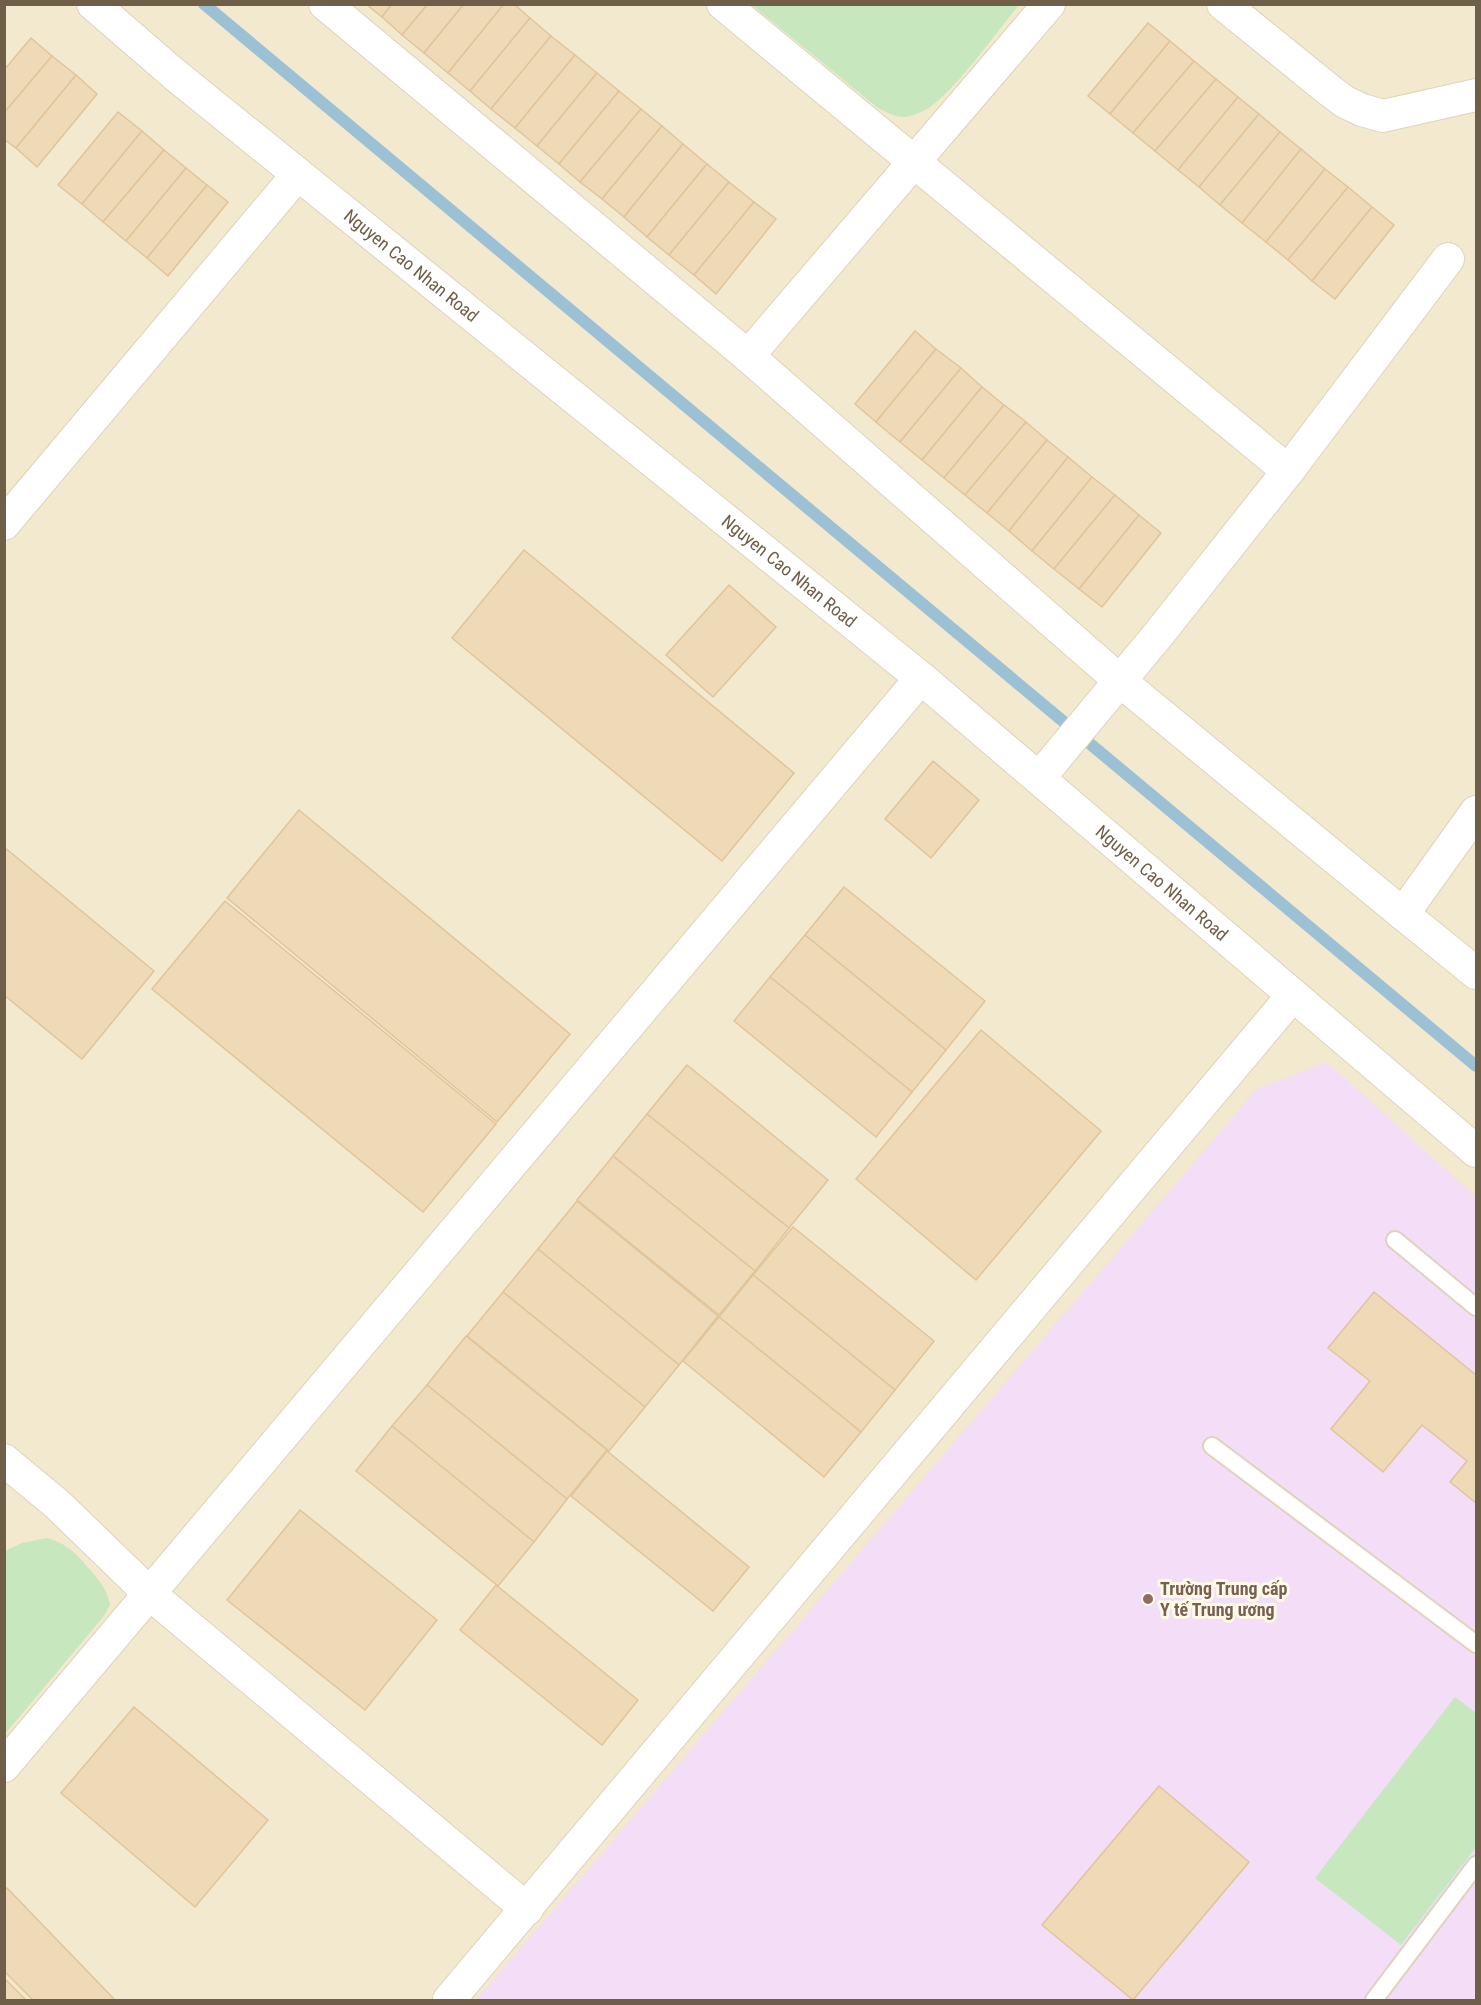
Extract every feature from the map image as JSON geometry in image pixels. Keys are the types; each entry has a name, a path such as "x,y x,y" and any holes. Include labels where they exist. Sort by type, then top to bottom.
{"street":[{"name":"Nguyen Cao Nhan Road","path":"93,4 174,74 921,678 1048,767 1293,994 1476,1151"},
{"path":"325,4 748,356 1115,685 1476,973"},
{"path":"723,4 1288,471"},
{"path":"748,356 1049,4"},
{"path":"1223,4 1329,90 1345,102 1362,110 1383,116 1476,95"},
{"path":"4,524 298,174"},
{"path":"1048,767 1288,471 1448,259"},
{"path":"4,1766 921,678"},
{"path":"1402,914 1476,812"},
{"path":"449,2001 1293,994"},
{"path":"4,1460 57,1504 150,1593 527,1909"}],"lane":[{"path":"1395,1240 1476,1307"},
{"path":"1212,1446 1476,1644"},
{"path":"1374,2001 1476,1865"}],"shaded area":[{"path":"5,5 1476,5 1476,2000 5,2000"},
{"name":"Trường Trung cấp Y tế Trung ương","path":"1327,1062 1476,1197 1476,2000 476,2000 1257,1089"}],"green space":[{"path":"752,5 1019,5 945,94 928,108 904,117 878,108"},
{"path":"47,1538 67,1547 82,1560 103,1587 110,1605 103,1617 5,1734 5,1551 22,1543"},
{"path":"1455,1697 1476,1713 1476,1847 1401,1945 1315,1878"}],"building":[{"path":"366,4 392,4 382,17"},
{"path":"392,4 428,4 402,35 382,17"},
{"path":"428,4 464,4 424,53 402,35"},
{"path":"464,4 504,4 448,73 424,53"},
{"path":"504,4 514,4 530,18 470,91 448,73"},
{"path":"530,18 551,36 491,109 470,91"},
{"path":"1148,23 1170,41 1110,114 1088,96"},
{"path":"551,36 575,55 515,128 491,109"},
{"path":"31,38 52,56 4,113 4,70"},
{"path":"1170,41 1194,61 1133,133 1110,114"},
{"path":"575,55 597,73 537,146 515,128"},
{"path":"52,56 76,75 16,148 4,139 4,113"},
{"path":"1194,61 1216,79 1155,151 1133,133"},
{"path":"597,73 619,91 559,164 537,146"},
{"path":"76,75 97,94 37,167 16,148"},
{"path":"1216,79 1238,97 1178,170 1155,151"},
{"path":"619,91 641,109 580,182 559,164"},
{"path":"1238,97 1259,114 1199,187 1178,170"},
{"path":"641,109 662,126 602,199 580,182"},
{"path":"118,112 142,131 82,204 58,185"},
{"path":"1259,114 1280,132 1220,205 1199,187"},
{"path":"662,126 683,144 624,217 602,199"},
{"path":"142,131 164,150 103,222 82,204"},
{"path":"1280,132 1301,149 1242,223 1220,205"},
{"path":"683,144 707,164 647,237 624,217"},
{"path":"1301,149 1325,169 1266,242 1242,223"},
{"path":"164,150 186,168 126,241 103,222"},
{"path":"707,164 729,182 669,255 647,237"},
{"path":"186,168 207,185 147,258 126,241"},
{"path":"1325,169 1348,187 1288,260 1266,242"},
{"path":"729,182 754,202 694,275 669,255"},
{"path":"207,185 228,202 168,276 147,258"},
{"path":"1348,187 1372,207 1312,281 1288,260"},
{"path":"754,202 776,219 716,294 694,275"},
{"path":"1372,207 1394,225 1335,299 1312,281"},
{"path":"915,331 936,349 876,422 855,404"},
{"path":"936,349 961,368 900,442 876,422"},
{"path":"961,368 982,387 922,460 900,442"},
{"path":"982,387 1004,405 944,478 922,460"},
{"path":"1004,405 1026,422 965,495 944,478"},
{"path":"1026,422 1047,440 987,513 965,495"},
{"path":"1047,440 1068,457 1009,531 987,513"},
{"path":"1068,457 1092,477 1032,551 1009,531"},
{"path":"1092,477 1115,495 1054,569 1032,551"},
{"path":"1115,495 1139,515 1079,589 1054,569"},
{"path":"1139,515 1161,533 1102,607 1079,589"},
{"path":"524,550 794,773 722,861 452,638"},
{"path":"729,585 776,627 713,697 666,655"},
{"path":"933,761 979,800 931,858 885,819"},
{"path":"299,810 570,1034 497,1122 227,898"},
{"path":"4,847 154,971 82,1059 4,995"},
{"path":"844,887 985,1001 946,1050 805,935"},
{"path":"225,901 496,1124 423,1212 152,989"},
{"path":"805,935 946,1050 912,1092 770,977"},
{"path":"770,977 912,1092 876,1137 734,1021"},
{"path":"981,1030 1101,1131 976,1280 856,1179"},
{"path":"687,1065 828,1180 789,1228 647,1114"},
{"path":"647,1114 789,1228 755,1271 613,1156"},
{"path":"613,1156 755,1271 719,1315 577,1200"},
{"path":"577,1201 718,1316 679,1365 538,1249"},
{"path":"793,1227 934,1341 895,1390 753,1275"},
{"path":"538,1249 679,1365 645,1407 503,1292"},
{"path":"753,1275 895,1390 861,1432 719,1317"},
{"path":"503,1292 645,1407 609,1451 467,1336"},
{"path":"1374,1292 1476,1375 1476,1503 1450,1482 1467,1461 1422,1425 1383,1472 1331,1429 1370,1381 1328,1348"},
{"path":"719,1317 861,1432 824,1477 683,1361"},
{"path":"466,1336 607,1450 567,1499 427,1385"},
{"path":"427,1385 567,1499 534,1542 392,1426"},
{"path":"392,1426 534,1542 498,1586 356,1471"},
{"path":"607,1451 749,1567 713,1611 571,1496"},
{"path":"300,1510 437,1620 365,1710 227,1600"},
{"path":"496,1585 638,1700 602,1745 460,1630"},
{"path":"134,1707 268,1820 195,1907 61,1793"},
{"path":"1159,1786 1249,1862 1133,2000 1042,1925"},
{"path":"7,1888 115,2000 33,2000 4,1971 4,1891"},
{"path":"4,1978 26,2000 4,2000"}],"waterway":[{"path":"204,4 1476,1066"}],"place":[{"name":"Trường Trung cấp Y tế Trung ương","path":"1148,1599"}]}
